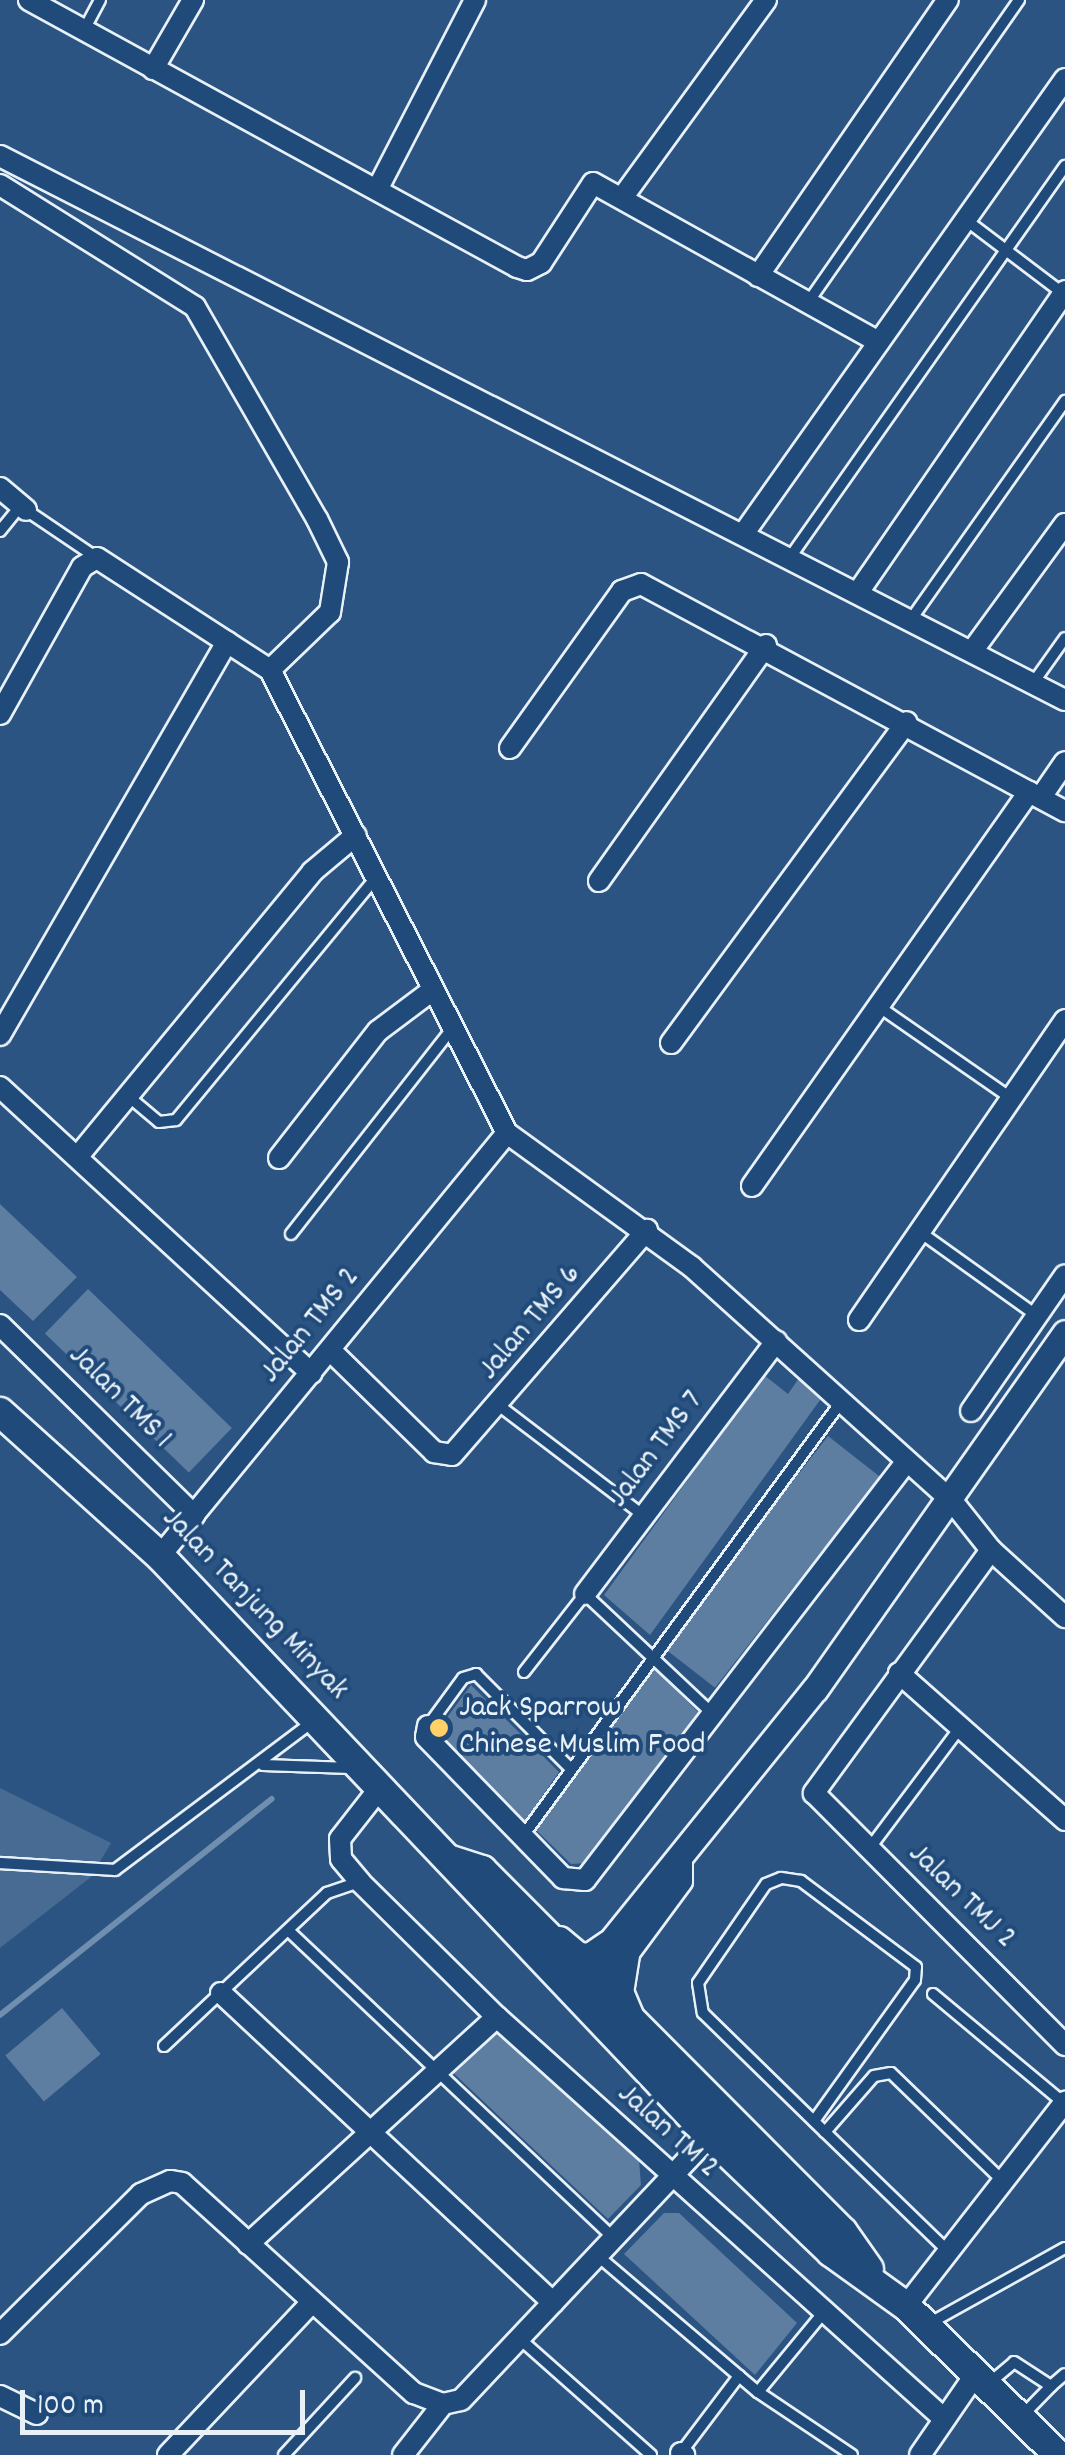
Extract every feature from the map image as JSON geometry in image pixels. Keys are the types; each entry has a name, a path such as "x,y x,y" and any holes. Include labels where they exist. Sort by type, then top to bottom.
{"main road":[{"name":"Jalan Tanjung Minyak","path":"0,1412 160,1556 447,1858 584,1991 635,2028 843,2232 875,2278 1058,2455"},
{"name":"Jalan Tanjung Minyak","path":"447,1858 482,1870 523,1913 584,1991 710,2136 831,2252 875,2278"},
{"path":"523,1913 578,1957 590,1958 617,1950 619,1992 635,2028"}],"street":[{"path":"30,0 527,270 541,263 592,183 879,342"},
{"path":"153,69 193,0"},
{"path":"378,188 476,0"},
{"path":"622,198 766,0"},
{"path":"758,276 948,0"},
{"path":"744,533 1065,79"},
{"path":"0,156 858,590 1065,700"},
{"path":"0,185 58,218 195,308 331,548 338,584 330,612 270,670"},
{"path":"58,218 71,192"},
{"path":"858,590 1064,293"},
{"path":"0,488 26,510"},
{"path":"972,650 1065,524"},
{"path":"0,714 82,567 101,560 270,670 356,836 430,992 507,1132 647,1230 776,1341 952,1502 991,1550 1065,1617"},
{"path":"510,748 622,591 634,585 652,586 1065,810"},
{"path":"0,1035 228,642"},
{"path":"599,881 766,645"},
{"path":"671,1043 907,722"},
{"path":"752,1186 878,1006 1035,794 1061,767"},
{"path":"79,1155 312,872 356,836"},
{"path":"279,1158 378,1031 430,992"},
{"path":"858,1320 1065,1020"},
{"path":"0,1086 311,1373"},
{"name":"Jalan TMS 2","path":"160,1556 507,1132"},
{"name":"Jalan TMS 6","path":"330,1350 434,1452 458,1450 500,1407 647,1230"},
{"path":"971,1412 1065,1276"},
{"name":"Jalan TMS 1","path":"0,1325 194,1514"},
{"path":"584,1991 679,1880 679,1863 952,1502 1065,1333"},
{"name":"Jalan TMS 7","path":"585,1594 776,1341"},
{"path":"428,1726 426,1737 563,1878 575,1881 594,1874 908,1461"},
{"path":"991,1550 899,1673 1065,1820"},
{"name":"Jalan TMJ 2","path":"899,1673 814,1793 1065,2045"},
{"path":"360,1882 341,1860 340,1838 370,1779"},
{"name":"Jalan TM 2","path":"360,1882 497,2017 942,2417"},
{"path":"222,1993 553,2303"},
{"path":"248,2244 497,2017"},
{"path":"915,2316 948,2251 1064,2102"},
{"path":"0,2334 142,2194 152,2186 182,2183 414,2394 444,2404 461,2400 710,2136"},
{"path":"168,2455 312,2302"},
{"path":"920,2455 942,2417 980,2380"},
{"path":"0,2396 37,2414"},
{"path":"403,2455 444,2404"}],"lane":[{"path":"83,30 100,0"},
{"path":"809,302 1019,0"},
{"path":"790,556 1065,166"},
{"path":"965,220 1064,293"},
{"path":"912,618 1065,401"},
{"path":"0,531 16,511 26,510 101,560"},
{"path":"1034,683 1065,638"},
{"path":"128,1096 158,1122 176,1120 374,880"},
{"path":"878,1006 1011,1098"},
{"path":"291,1234 451,1030"},
{"path":"919,1232 1037,1316"},
{"path":"523,1836 841,1402"},
{"path":"500,1407 644,1516"},
{"path":"524,1672 585,1594 716,1716"},
{"path":"428,1726 462,1678 476,1674 571,1769"},
{"path":"0,1863 115,1870 262,1765 316,1719"},
{"path":"869,1849 960,1728"},
{"path":"262,1765 370,1779"},
{"path":"814,2121 914,1980 916,1967 802,1881 782,1878 766,1884 698,1983 697,1999 703,2013 825,2132 948,2251"},
{"path":"164,2046 340,1884 360,1882"},
{"path":"289,1931 614,2238"},
{"path":"933,1994 1064,2102"},
{"path":"825,2132 874,2076 891,2073 1003,2181"},
{"path":"915,2316 1065,2248"},
{"path":"598,2256 758,2392 852,2455"},
{"path":"758,2392 824,2312"},
{"path":"520,2339 650,2455"},
{"path":"980,2380 1014,2362 1051,2386"},
{"path":"1020,2418 1065,2374"},
{"path":"681,2454 739,2376"},
{"path":"284,2455 355,2378"}],"shaded area":[{"path":"0,1788 111,1843 91,1877 0,1948"}],"building":[{"path":"0,1204 77,1277 33,1321 0,1290"},
{"path":"88,1289 232,1428 189,1473 45,1334"},
{"path":"764,1375 788,1394 799,1378 823,1396 650,1635 604,1595"},
{"path":"828,1436 880,1477 715,1688 663,1647"},
{"path":"654,1668 698,1712 587,1863 571,1864 536,1830"},
{"path":"471,1685 559,1772 523,1824 434,1735"},
{"path":"62,2008 101,2054 44,2102 5,2056"},
{"path":"492,2025 639,2160 641,2185 608,2219 448,2068"},
{"path":"664,2213 679,2213 797,2323 755,2375 624,2254"}],"waterway":[{"path":"0,2015 272,1799"}],"place":[{"name":"Jack Sparrow Chinese Muslim Food","path":"439,1728"}]}
